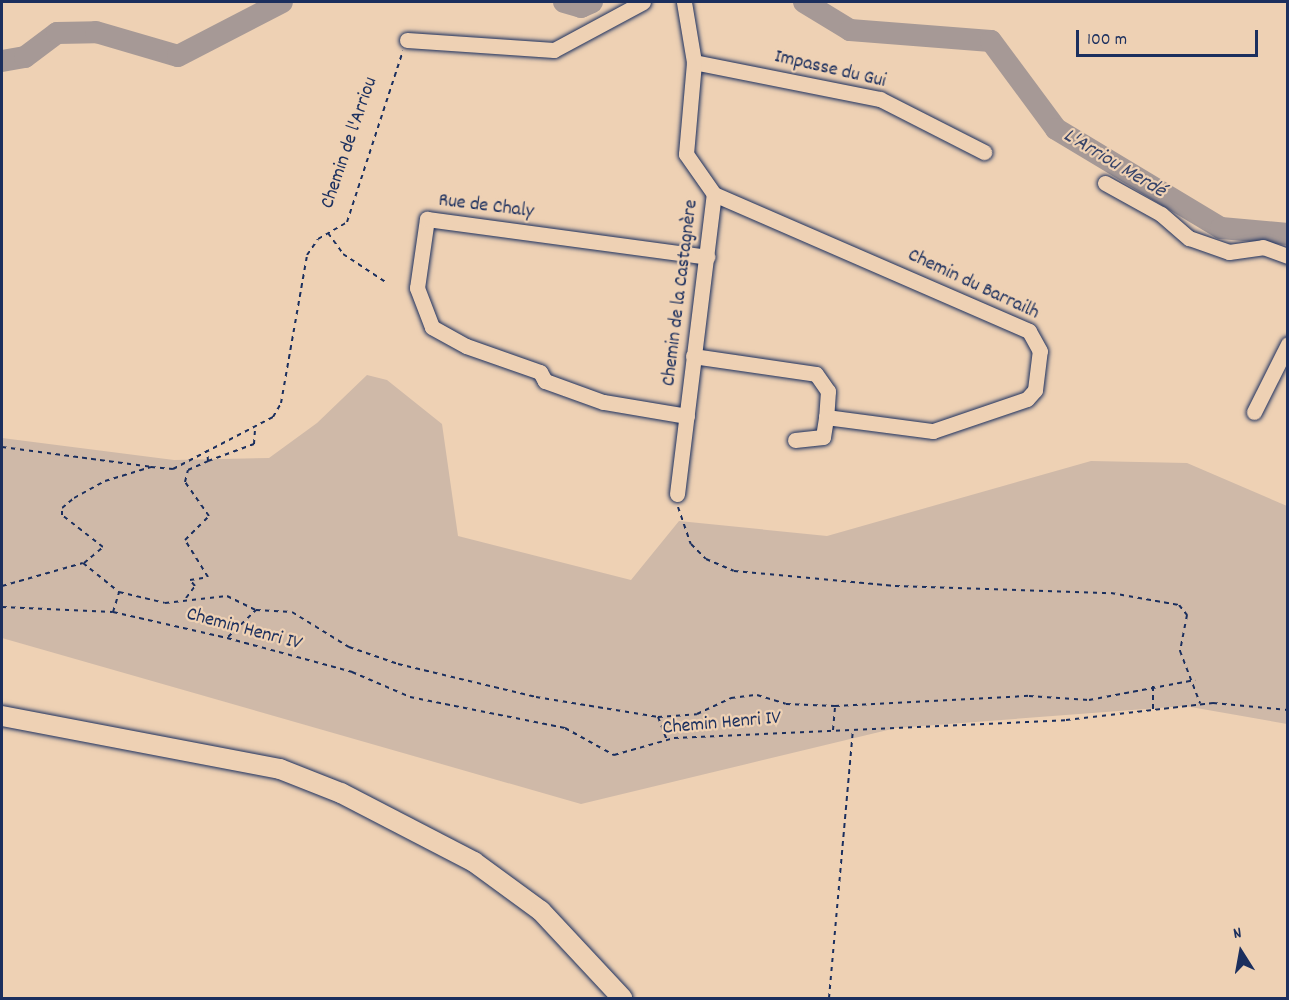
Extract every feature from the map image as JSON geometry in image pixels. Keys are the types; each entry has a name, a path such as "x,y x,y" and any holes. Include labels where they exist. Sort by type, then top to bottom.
{"main road":[{"path":"2,716 280,769 341,793 474,862 541,911 622,999"},
{"path":"2,725 341,793"}],"street":[{"path":"407,40 554,50 643,2"},
{"name":"Chemin de la Castagnère","path":"677,494 714,194 686,154 694,62 684,2"},
{"name":"Impasse du Gui","path":"694,62 880,99 984,152"},
{"path":"1105,183 1161,214 1189,238 1229,252 1263,246 1287,256"},
{"name":"Chemin du Barrailh","path":"714,194 1037,339 1035,390 1027,399 933,431 826,417"},
{"name":"Rue de Chaly","path":"687,416 603,402 545,381 540,372 466,346 432,327 417,288 427,219 707,257"},
{"path":"1254,412 1287,344"},
{"path":"693,356 816,374 828,391 823,437 795,440"}],"path":[{"name":"Chemin de l'Arriou","path":"83,563 98,553 101,540 62,515 62,508 105,481 151,467 173,469 206,450 255,430 281,403 307,255 328,233 347,222 407,40"},
{"path":"328,233 343,254 387,283"},
{"path":"186,598 195,586 190,580 208,577 209,572 185,540 209,516 189,491 185,476 208,461 254,444 255,430"},
{"path":"2,447 151,467"},
{"path":"206,450 208,461"},
{"path":"677,494 692,544 706,559 734,571 895,586 1111,593 1179,605 1187,615 1180,651 1195,680 1200,703"},
{"path":"2,586 83,563 119,592 165,603 186,598 195,602 227,596 256,610 292,612 349,647 398,664 536,697 658,717 697,714 757,695 786,704 835,706 1029,696 1089,700 1153,686 1195,680"},
{"path":"113,612 119,592"},
{"name":"Chemin Henri IV","path":"2,607 113,612 227,638 352,672 410,697 565,729 603,753 667,740 1066,720 1200,703 1287,710"},
{"path":"227,638 256,610"},
{"path":"1153,686 1153,709"},
{"path":"833,730 835,706"},
{"path":"658,717 667,740"},
{"path":"829,999 853,729"}],"shaded area":[{"path":"367,375 387,380 442,424 458,536 631,580 679,521 827,536 1091,461 1187,463 1287,506 1287,724 1185,706 896,728 581,804 2,638 2,438 174,460 269,458 317,423"}],"waterway":[{"name":"L'Arriou Merdé","path":"2,61 25,57 57,33 96,32 178,56 282,2"},
{"name":"L'Arriou Merdé","path":"564,2 581,7 592,2"},
{"name":"L'Arriou Merdé","path":"804,2 850,30 991,41 1056,129 1221,228 1288,234"}]}
